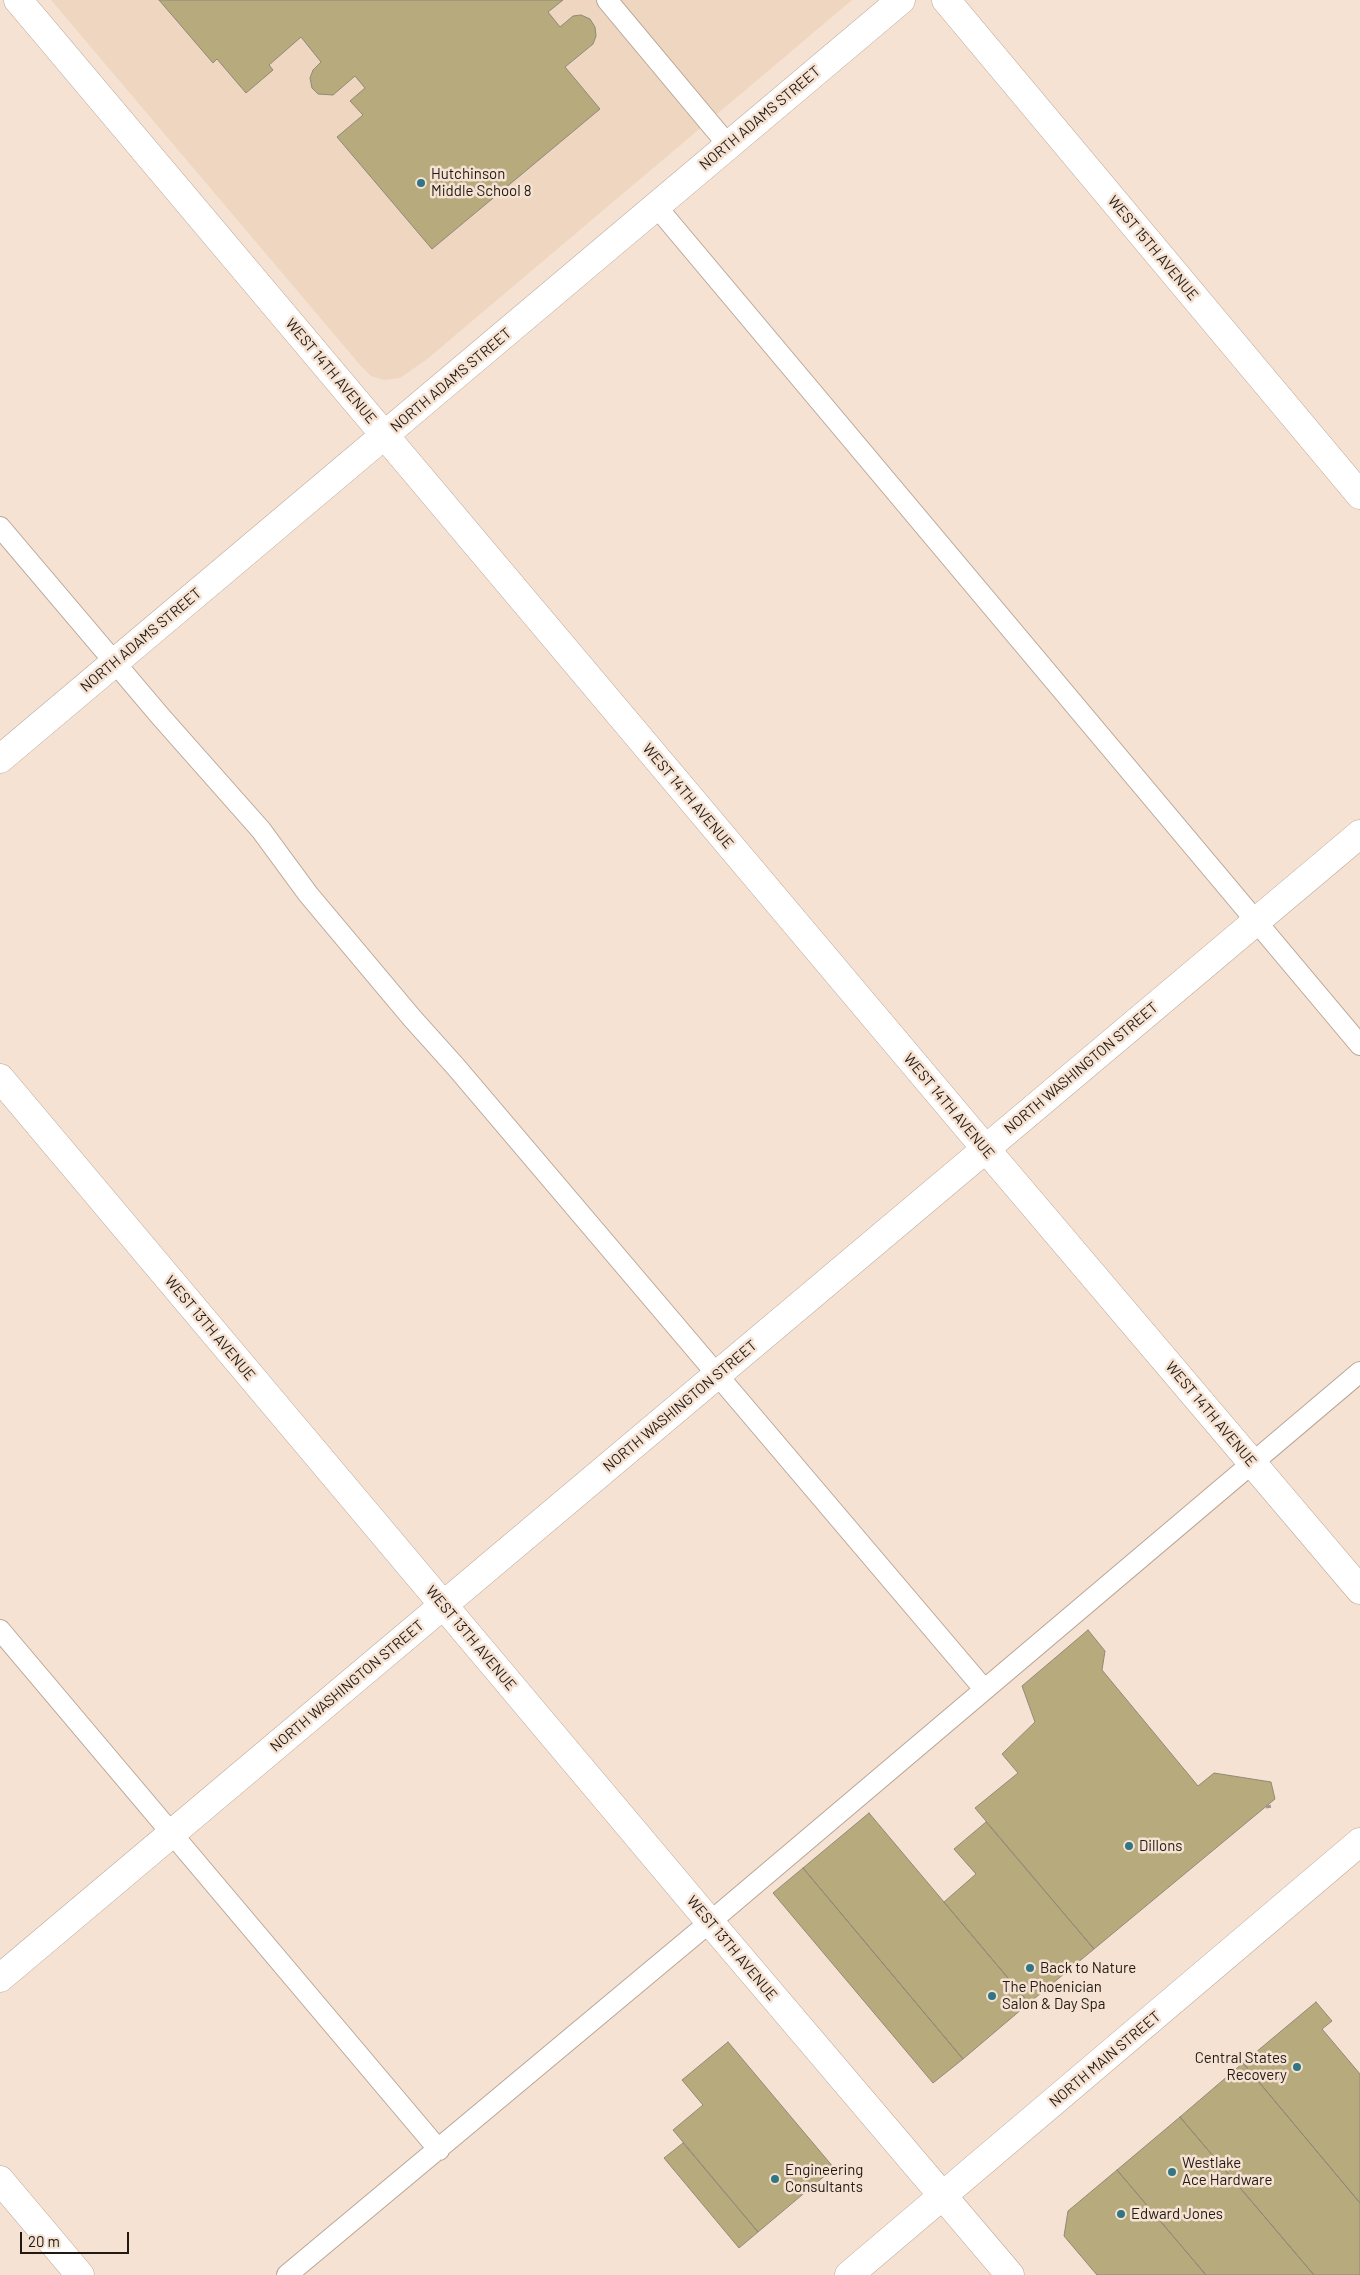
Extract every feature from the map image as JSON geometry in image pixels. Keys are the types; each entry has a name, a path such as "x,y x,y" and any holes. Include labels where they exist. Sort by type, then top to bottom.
{"street":[{"name":"WEST 14TH AVENUE","path":"18,0 1360,1590"},
{"name":"NORTH ADAMS STREET","path":"0,759 901,0"},
{"name":"WEST 15TH AVENUE","path":"946,0 1360,495"},
{"name":"NORTH WASHINGTON STREET","path":"0,1978 1360,834"},
{"name":"WEST 13TH AVENUE","path":"0,1078 710,1922 1010,2275"},
{"name":"NORTH MAIN STREET","path":"849,2275 1360,1842"},
{"path":"0,2180 80,2275"}],"lane":[{"path":"607,0 728,145"},
{"path":"656,206 1360,1045"},
{"path":"0,527 114,662 261,830 308,894 393,996 462,1074 984,1689"},
{"path":"287,2275 710,1922 1360,1372"},
{"path":"0,1630 439,2150"}],"path":[{"path":"1266,1807 1272,1806"}],"shaded area":[{"name":"Hutchinson Middle School 8","path":"51,0 852,0 426,360 400,378 384,380 371,376 361,366"}],"building":[{"path":"159,0 563,0 548,12 560,27 573,16 581,15 590,19 595,27 596,36 593,44 565,67 600,109 432,249 337,137 363,115 350,101 365,88 355,76 333,95 318,94 312,88 310,78 313,70 321,62 301,37 269,65 273,70 246,93 217,59 213,63"},
{"path":"1088,1630 1105,1651 1102,1670 1198,1786 1214,1773 1271,1782 1275,1799 1094,1949 975,1808 1018,1773 1002,1754 1035,1722 1022,1686"},
{"path":"869,1813 1029,2003 963,2059 803,1868"},
{"path":"986,1822 1094,1949 1029,2003 944,1902 976,1874 954,1849"},
{"path":"803,1868 963,2059 933,2083 773,1893"},
{"path":"1316,2002 1332,2021 1322,2029 1360,2074 1360,2203 1243,2063"},
{"path":"728,2042 834,2168 758,2232 673,2130 703,2105 682,2080"},
{"path":"1243,2063 1360,2203 1360,2275 1314,2275 1180,2117"},
{"path":"1180,2117 1314,2275 1206,2275 1117,2170"},
{"path":"683,2143 758,2232 739,2248 664,2158"},
{"path":"1117,2170 1206,2275 1097,2275 1064,2236 1068,2211"}],"place":[{"name":"Hutchinson Middle School 8","path":"421,183"},
{"name":"Dillons","path":"1129,1846"},
{"name":"Back to Nature","path":"1030,1968"},
{"name":"The Phoenician Salon & Day Spa","path":"992,1996"},
{"name":"Central States Recovery","path":"1297,2067"},
{"name":"Westlake Ace Hardware","path":"1172,2172"},
{"name":"Engineering Consultants","path":"775,2179"},
{"name":"Edward Jones","path":"1121,2214"}]}
